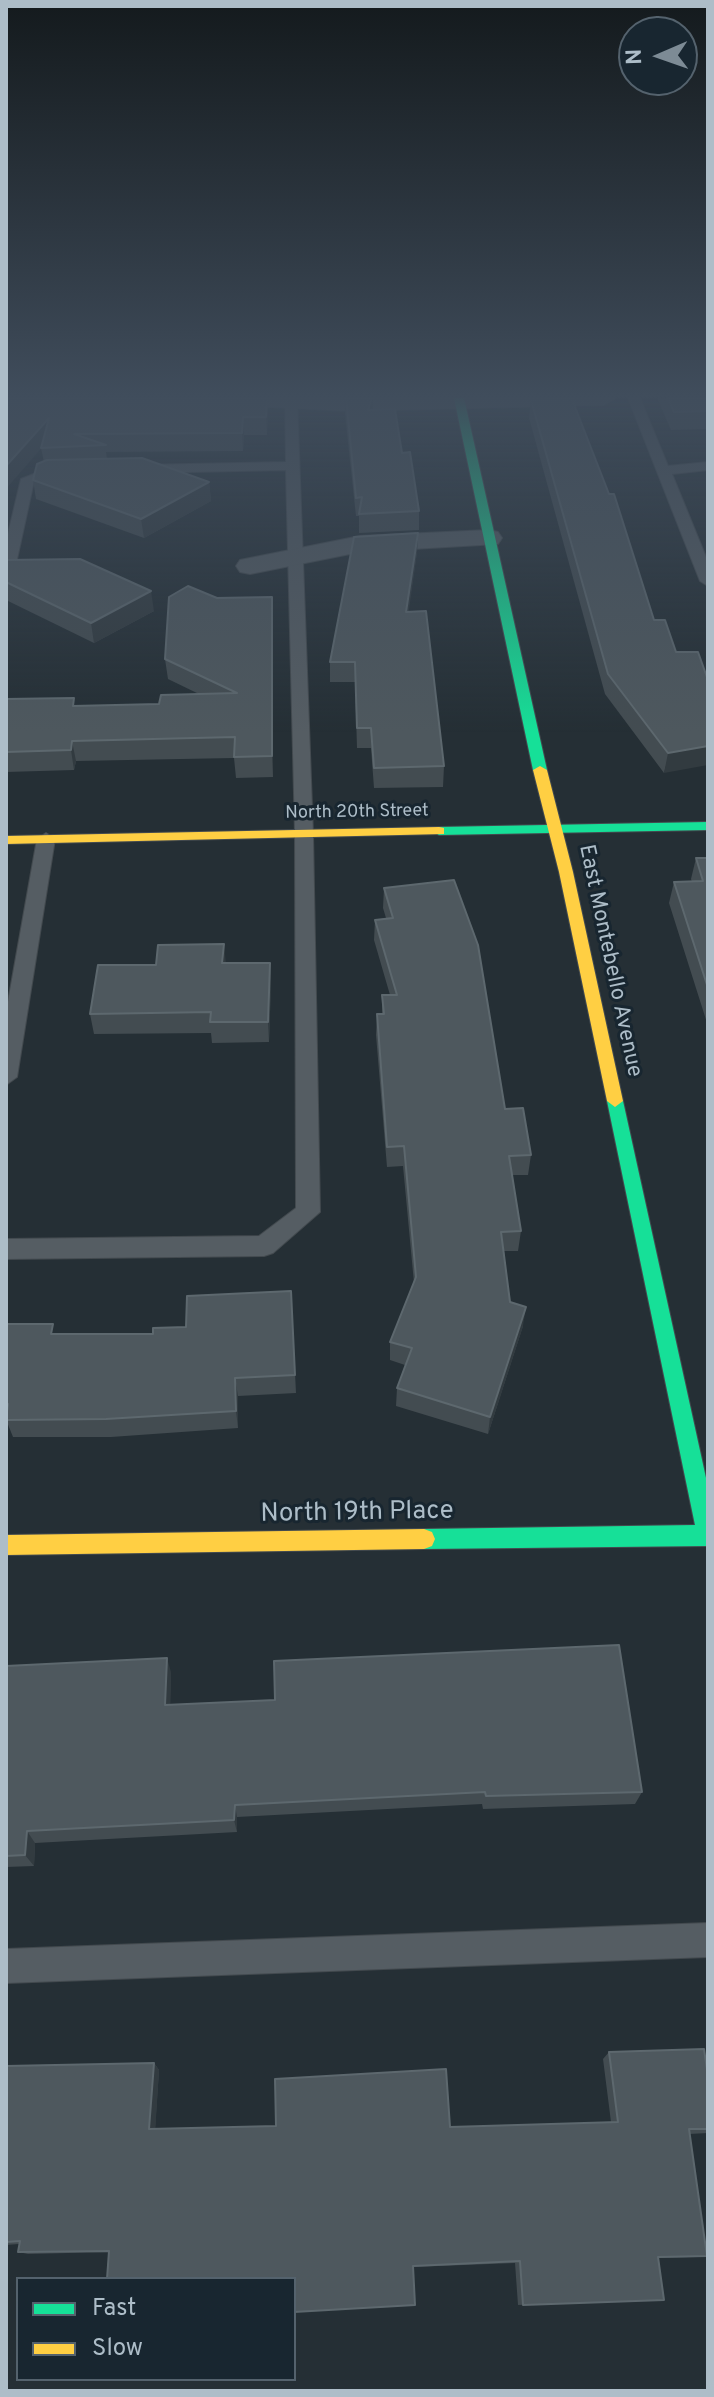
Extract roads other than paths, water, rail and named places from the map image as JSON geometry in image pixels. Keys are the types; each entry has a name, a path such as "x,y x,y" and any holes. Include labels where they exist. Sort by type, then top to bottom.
{"street":[{"name":"East Montebello Avenue","path":"483,510 708,1536"},
{"path":"250,566 296,554 400,541 489,538"},
{"name":"North 20th Street","path":"6,840 708,826"},
{"name":"North 19th Place","path":"6,1545 708,1536"}],"lane":[{"path":"6,573 11,533 18,510"},
{"path":"6,1249 264,1246 308,1212 304,834 293,510"},
{"path":"680,510 708,581"},
{"path":"6,1077 46,839"},
{"path":"6,1966 708,1940"}]}
